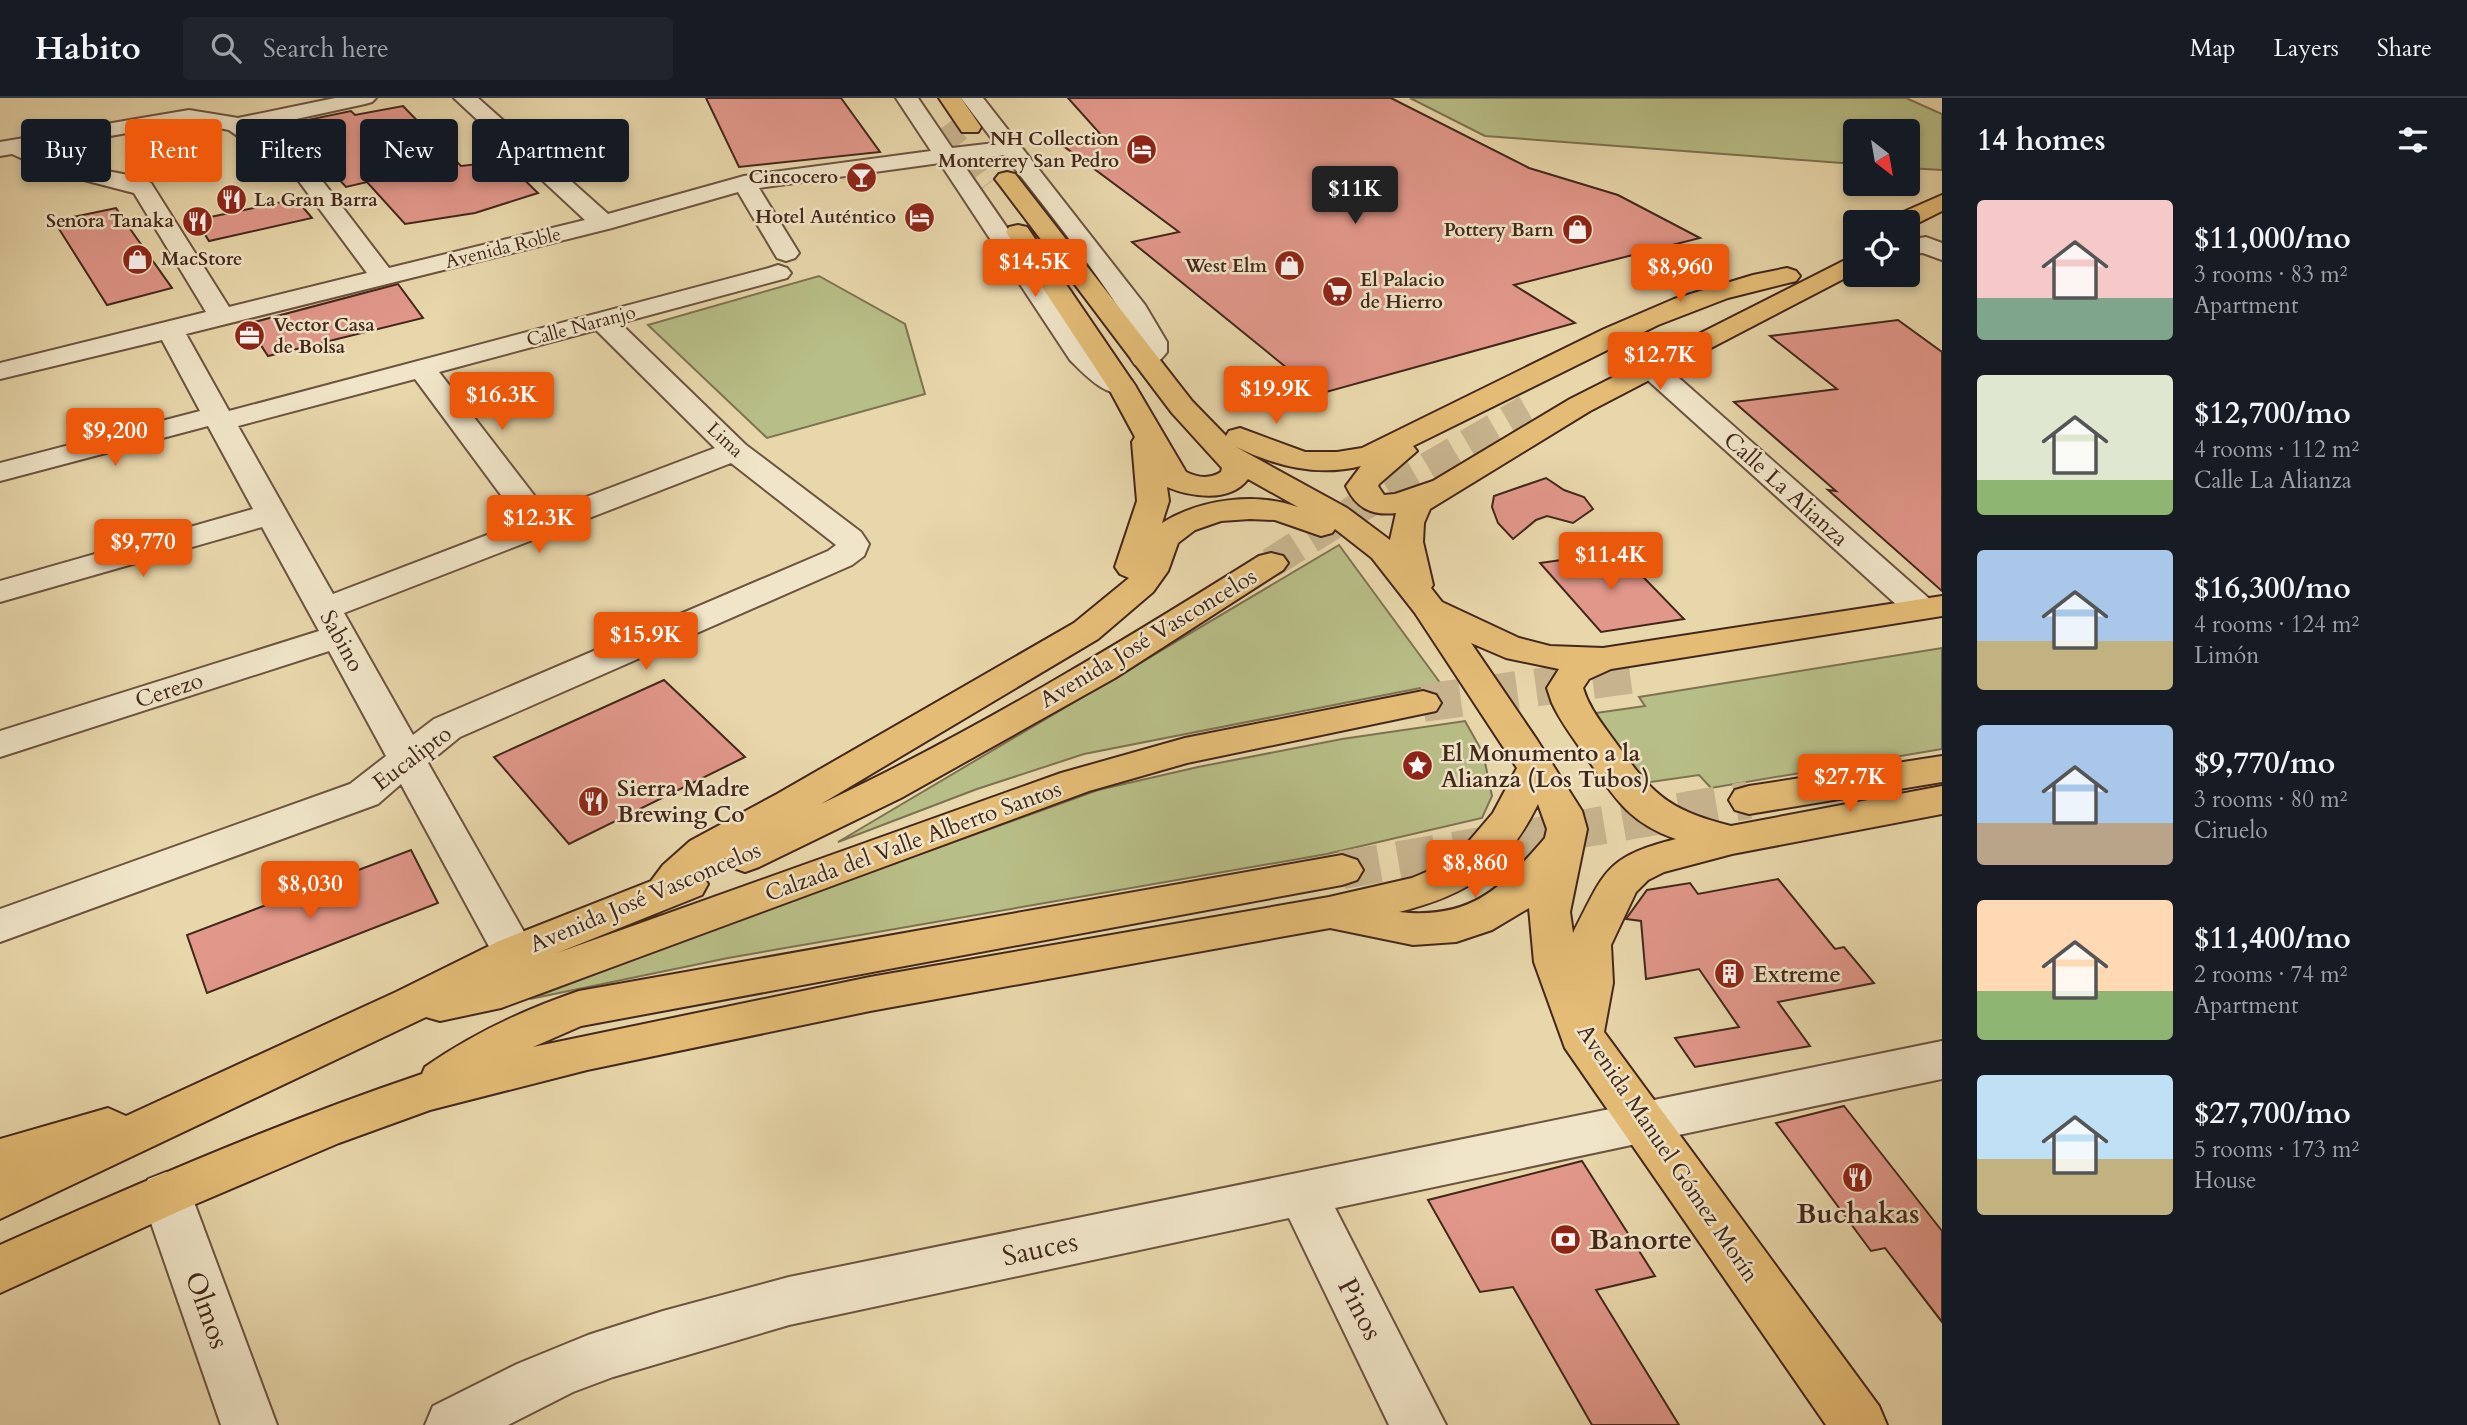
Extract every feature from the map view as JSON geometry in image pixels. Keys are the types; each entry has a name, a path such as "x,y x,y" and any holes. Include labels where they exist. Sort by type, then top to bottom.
{"main road":[{"name":"Avenida Manuel Gómez Morín","path":"923,98 938,140"},
{"path":"950,98 978,122"},
{"name":"Avenida Manuel Gómez Morín","path":"988,185 1145,359 1182,407 1227,455 1237,467 1235,477 1213,485 1189,485 1174,478 1122,387 988,185"},
{"path":"1920,213 1942,202"},
{"path":"1925,245 1942,219"},
{"path":"1527,410 1787,276 1843,250"},
{"path":"1423,601 1404,537 1405,524 1418,503 1580,405 1843,269"},
{"path":"1182,407 1282,457 1313,463 1352,461 1373,454 1584,349 1649,320 1727,290 1787,276"},
{"path":"1444,485 1406,502 1391,505 1369,497 1363,486 1380,466 1454,415"},
{"path":"1123,600 1153,501 1151,464 1145,430"},
{"name":"Avenida Manuel Gómez Morín","path":"1227,455 1336,515 1366,536 1390,558 1423,601 1524,749 1562,811 1567,829 1552,889 1550,931 1556,962 1581,1035 1859,1425"},
{"path":"665,894 678,876 704,851 1069,642 1109,614 1147,579 1162,543 1170,532 1199,516 1250,509 1299,516 1334,531 1423,601 1497,642 1523,652 1547,657 1619,666"},
{"name":"Avenida José Vasconcelos","path":"0,1197 412,1004 514,953 665,894 887,789 1102,670 1271,563"},
{"path":"1732,840 1688,830 1651,811 1637,799 1567,699 1564,688 1576,671 1935,615"},
{"name":"Calzada del Valle Alberto Santos","path":"412,1004 435,1005 485,996 1133,763 1423,703"},
{"path":"1749,800 1942,769"},
{"path":"0,1270 166,1194 322,1129 426,1092 587,1052 870,994 1329,913 1380,903 1421,891 1452,878 1474,863 1509,821 1535,770"},
{"path":"1581,1035 1591,983 1589,945 1621,882 1633,870 1652,860 1732,840 1942,800"},
{"path":"1329,913 1397,929 1420,931 1464,923 1488,913 1522,891 1565,842"},
{"path":"426,1092 489,1047 545,1019 579,1009 1342,870"},
{"path":"0,1161 26,1150 85,1133 172,1117"}],"street":[{"path":"232,123 365,98"},
{"path":"465,98 598,220"},
{"name":"Avenida Manuel Gómez Morín","path":"907,98 938,140 988,185"},
{"path":"938,140 943,131 958,132 980,126 972,98"},
{"path":"9,148 189,116 211,116 232,123 303,171 377,269"},
{"path":"978,122 1007,146 1037,182 1146,325 1154,348 1145,359"},
{"name":"Avenida Roble","path":"0,371 744,183 804,173 938,140"},
{"name":"Avenida Roble","path":"0,358 598,220 766,172 938,140 1007,146"},
{"path":"9,148 62,169 132,182 143,188 216,307"},
{"path":"988,185 977,180 998,175 1037,182"},
{"name":"Calle Naranjo","path":"0,472 422,369 602,321 782,263 744,183"},
{"name":"Lima","path":"602,321 735,451 849,538 853,544 852,549"},
{"name":"Sabino","path":"170,330 514,953"},
{"path":"422,369 540,525"},
{"name":"Calle La Alianza","path":"1652,369 1935,615"},
{"name":"Cerezo","path":"0,744 331,622 540,525 735,451"},
{"path":"0,592 272,514"},
{"name":"Eucalipto","path":"0,926 364,794 375,788 406,758 447,728 840,558 852,549"},
{"name":"Sauces","path":"453,1425 500,1400 586,1361 670,1333 789,1301 1942,1060"},
{"name":"Pinos","path":"1302,1193 1419,1425"},
{"name":"Olmos","path":"166,1194 249,1425"}],"green space":[{"path":"1410,98 1906,98 1942,114 1942,170 1920,169 1920,119 1843,119 1843,163 1485,136"},
{"path":"819,276 905,324 925,394 767,438 648,325"},
{"path":"1339,545 1441,684 1084,754 977,789 838,842"},
{"path":"1942,648 1942,749 1711,788 1699,775 1644,783 1589,714 1645,706 1639,697"},
{"path":"1465,721 1483,753 1492,796 1482,818 1327,854 728,958 530,999 721,926 1098,790 1342,739"}],"building":[{"path":"706,98 841,98 880,152 739,167"},
{"path":"1068,98 1391,98 1529,168 1618,195 1700,238 1514,285 1575,323 1319,394 1132,242 1179,232 1062,145 1103,137"},
{"path":"403,106 416,119 360,119 360,182 367,182 346,187 341,182 346,182 346,119 312,119 351,111 355,115"},
{"path":"458,163 461,166 472,165 472,182 527,182 538,193 475,213 405,224 367,182 458,182"},
{"path":"296,199 312,218 209,241 196,220"},
{"path":"116,208 172,288 107,305 54,221"},
{"path":"398,284 423,318 268,356 247,324"},
{"path":"1898,320 1942,352 1942,591 1828,490 1836,491 1734,402 1837,389 1770,336"},
{"path":"1546,478 1564,490 1584,497 1593,509 1573,523 1547,516 1536,520 1513,539 1498,523 1492,507 1494,496"},
{"path":"1619,552 1684,619 1601,632 1540,563"},
{"name":"Sierra Madre Brewing Co","path":"664,680 745,757 569,844 494,757"},
{"path":"411,850 438,903 207,993 187,935"},
{"path":"1778,879 1835,949 1844,947 1874,983 1778,1002 1810,1046 1695,1067 1675,1038 1739,1027 1699,969 1646,979 1641,921 1626,919 1647,890 1690,883 1698,894"},
{"name":"Buchakas","path":"1844,1106 1942,1231 1942,1322 1885,1248 1871,1251 1776,1123"},
{"path":"1582,1161 1655,1276 1596,1290 1679,1425 1592,1425 1513,1287 1480,1292 1428,1200"}],"tunnel":[{"path":"943,127 987,185"},
{"path":"1271,563 1355,510 1527,410"},
{"path":"1423,703 1635,674"},
{"path":"1342,870 1749,800"}],"place":[{"name":"NH Collection Monterrey San Pedro","path":"1142,150"},
{"name":"Cincocero","path":"861,177"},
{"name":"La Gran Barra","path":"231,200"},
{"name":"Hotel Auténtico","path":"919,217"},
{"name":"Senora Tanaka","path":"197,221"},
{"name":"Pottery Barn","path":"1577,230"},
{"name":"MacStore","path":"138,259"},
{"name":"West Elm","path":"1290,266"},
{"name":"El Palacio de Hierro","path":"1337,291"},
{"name":"Vector Casa de Bolsa","path":"250,336"},
{"name":"El Monumento a la Alianza (Los Tubos)","path":"1418,766"},
{"name":"Sierra Madre Brewing Co","path":"594,801"},
{"name":"Extreme","path":"1730,974"},
{"name":"Buchakas","path":"1858,1177"},
{"name":"Banorte","path":"1566,1240"}]}
